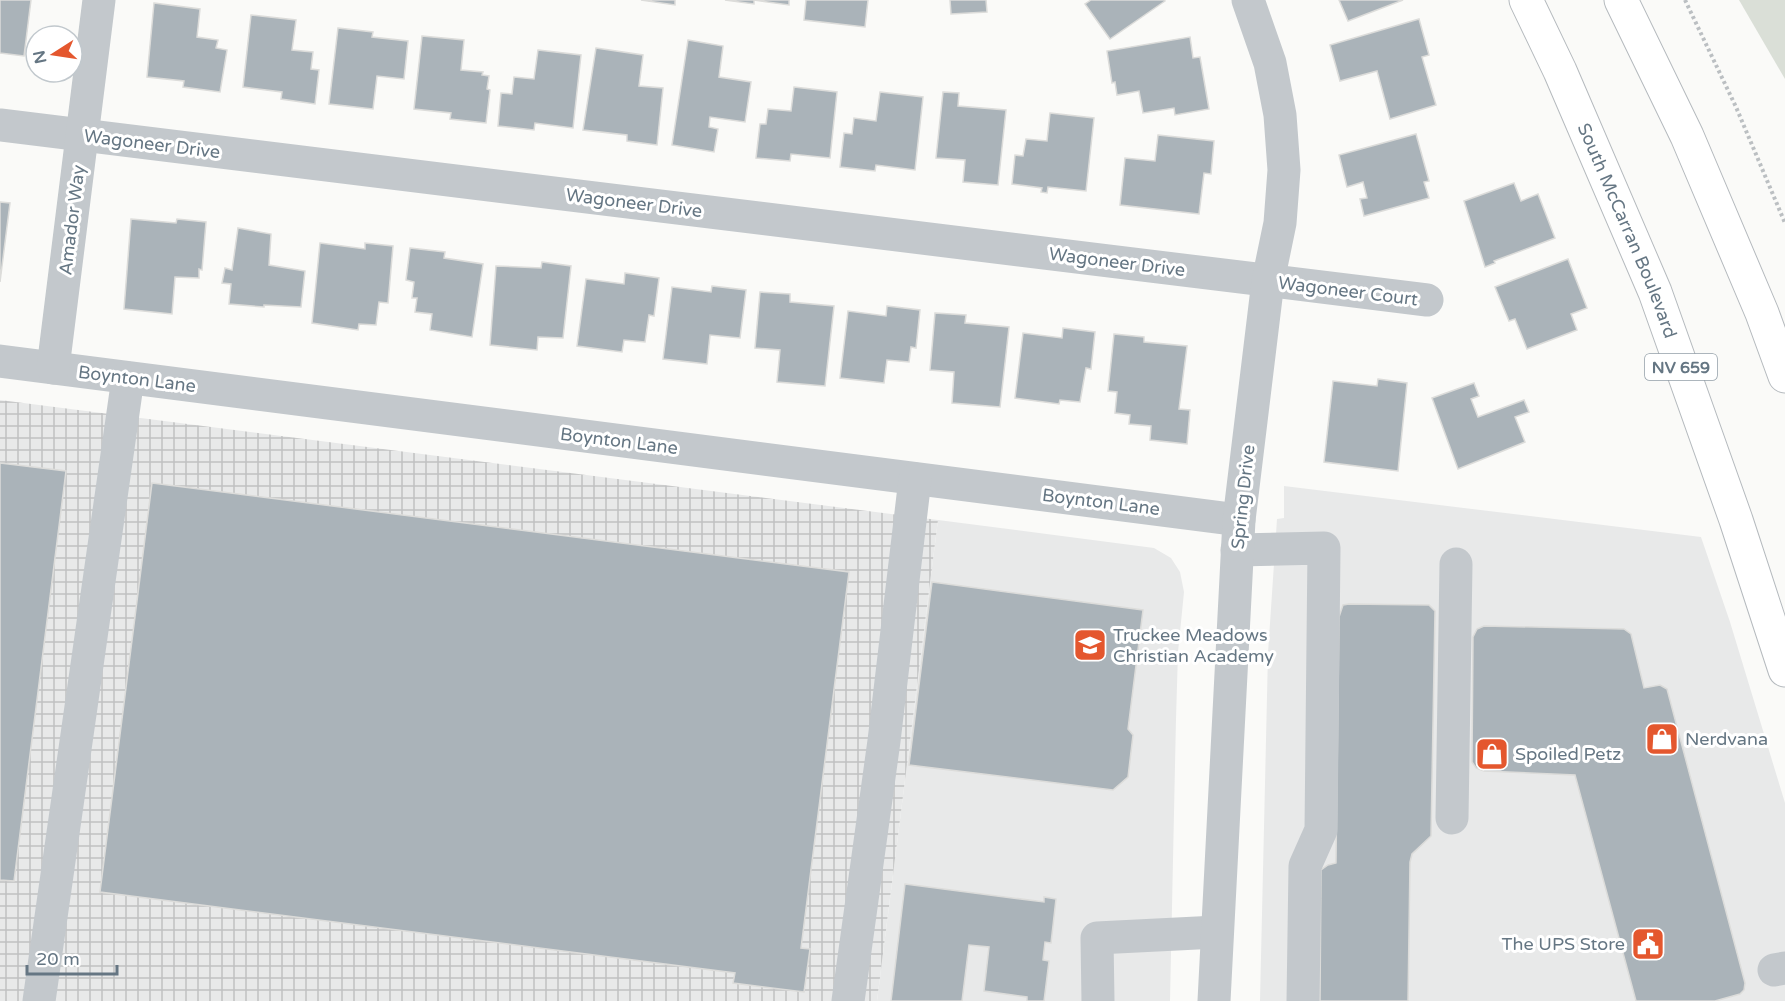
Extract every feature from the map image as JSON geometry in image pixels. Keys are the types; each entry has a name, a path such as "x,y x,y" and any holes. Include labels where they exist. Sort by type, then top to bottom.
{"main road":[{"name":"South McCarran Boulevard","path":"1526,0 1560,71 1655,292 1736,520 1785,670"},
{"path":"1621,0 1687,136 1762,313 1785,376"}],"street":[{"name":"Amador Way","path":"53,368 99,0"},
{"name":"Spring Drive","path":"1214,1001 1238,535 1268,281 1280,223 1284,170 1280,115 1270,63 1248,0"},
{"name":"Wagoneer Drive","path":"0,125 1268,281"},
{"name":"Wagoneer Court","path":"1268,281 1427,300"},
{"name":"Boynton Lane","path":"0,361 915,478 1324,548 1321,830 1305,866 1303,1001"},
{"path":"39,1001 128,378"},
{"path":"848,1001 884,741 915,478"},
{"path":"1452,818 1456,564"},
{"path":"1098,1001 1097,938 1217,932"}],"path":[{"path":"1685,0 1736,107 1785,223"}],"shaded area":[{"path":"1739,0 1785,0 1785,79"},
{"path":"0,400 938,520 877,1001 0,1001"},
{"path":"1284,486 1701,537 1730,622 1785,803 1785,1001 1260,1001 1268,653 1277,519 1284,518"},
{"path":"938,520 1154,548 1171,558 1180,572 1184,592 1178,652 1170,1001 877,1001"}],"building":[{"path":"0,0 31,0 28,24 24,24 24,56 0,53"},
{"path":"641,0 675,0 675,5"},
{"path":"725,0 754,0 754,4"},
{"path":"754,0 789,0 789,5"},
{"path":"806,0 868,0 865,27 804,20"},
{"path":"950,0 986,0 987,12 951,14"},
{"path":"1091,0 1165,1 1110,39 1085,4"},
{"path":"1339,0 1403,0 1348,21"},
{"path":"154,3 200,9 197,37 218,40 216,48 227,50 220,92 183,87 184,81 147,77"},
{"path":"251,15 296,20 292,50 313,52 311,69 319,70 315,104 281,99 282,92 243,87"},
{"path":"1419,19 1429,55 1422,57 1436,105 1390,119 1377,71 1340,81 1330,45"},
{"path":"338,28 373,32 372,37 408,41 404,79 377,76 373,109 329,104"},
{"path":"422,36 464,40 461,70 483,72 482,75 489,76 487,89 490,90 486,123 450,119 451,113 414,109"},
{"path":"1190,37 1193,58 1200,57 1209,109 1175,115 1174,108 1143,113 1139,91 1117,95 1115,82 1112,83 1107,51"},
{"path":"688,40 723,46 719,77 751,82 745,122 710,117 709,127 718,129 714,152 672,145"},
{"path":"596,48 643,55 639,86 663,88 657,145 627,141 627,135 583,130"},
{"path":"538,50 581,55 573,128 535,123 534,130 498,126 501,93 512,94 514,77 534,79"},
{"path":"794,87 837,92 830,158 791,154 790,161 756,158 760,124 766,124 768,109 791,111"},
{"path":"880,92 923,97 915,170 876,165 875,171 840,167 844,133 852,134 854,118 876,121"},
{"path":"943,92 959,93 958,106 1006,110 998,185 963,182 965,160 936,158"},
{"path":"1050,113 1094,118 1086,191 1048,187 1047,193 1041,192 1042,188 1012,184 1015,155 1023,156 1026,139 1047,141"},
{"path":"1416,134 1429,181 1424,182 1429,198 1364,216 1360,199 1367,198 1363,182 1347,187 1339,155"},
{"path":"1158,135 1214,141 1211,174 1204,173 1199,214 1120,205 1125,158 1155,161"},
{"path":"1514,183 1521,201 1538,194 1555,238 1494,261 1495,263 1485,267 1464,201"},
{"path":"0,202 10,203 0,282"},
{"path":"131,219 176,223 177,219 206,222 202,270 199,269 199,278 175,277 172,314 124,309"},
{"path":"238,228 271,234 269,265 305,271 301,307 229,304 231,284 222,283 225,268 232,270"},
{"path":"320,243 365,249 365,243 393,246 388,303 379,302 376,325 359,324 358,330 312,323"},
{"path":"410,248 445,252 444,258 483,264 472,337 430,330 432,314 415,312 417,298 412,298 414,282 406,280"},
{"path":"1568,259 1587,308 1571,314 1577,330 1527,349 1515,319 1509,321 1495,287"},
{"path":"542,262 571,266 563,338 538,337 537,350 490,345 496,266 541,268"},
{"path":"625,273 659,278 654,316 649,315 645,342 624,340 622,352 577,346 586,279 624,284"},
{"path":"712,286 746,290 740,338 710,335 707,364 663,359 672,287 711,292"},
{"path":"760,292 790,294 790,302 834,306 825,386 777,382 780,350 755,348"},
{"path":"887,306 920,310 916,348 911,347 909,362 887,360 884,383 840,378 848,311 886,316"},
{"path":"935,313 966,315 965,323 1009,327 1000,407 952,403 954,372 930,370"},
{"path":"1063,328 1095,332 1091,369 1086,368 1080,402 1060,400 1059,404 1015,398 1023,333 1062,338"},
{"path":"1114,334 1144,337 1144,342 1187,346 1179,409 1190,410 1187,444 1150,440 1151,426 1129,424 1130,415 1115,413 1117,392 1108,391"},
{"path":"1378,379 1407,383 1398,471 1324,462 1333,381 1377,386"},
{"path":"1474,383 1479,396 1471,399 1478,417 1524,400 1529,412 1515,417 1525,442 1458,469 1432,398"},
{"path":"0,463 66,471 14,881 0,880"},
{"path":"152,483 849,572 801,948 810,949 804,992 733,983 735,973 100,892"},
{"path":"932,582 1143,610 1128,729 1133,735 1128,777 1113,790 909,765"},
{"path":"1343,605 1429,605 1435,611 1431,836 1412,854 1410,862 1408,1001 1320,1001 1321,870 1336,863 1339,617"},
{"path":"1484,626 1624,629 1631,634 1644,688 1660,685 1667,689 1745,983 1744,990 1740,994 1715,1001 1636,1001 1575,775 1484,771 1476,768 1472,762 1473,637 1477,629"},
{"path":"905,884 1044,902 1044,897 1056,899 1051,943 1045,942 1043,960 1049,961 1044,1001 1027,1001 1027,997 984,991 989,947 969,945 962,1001 891,1001"}],"place":[{"name":"Truckee Meadows Christian Academy","path":"1090,645"},
{"name":"Nerdvana","path":"1662,739"},
{"name":"Spoiled Petz","path":"1492,754"},
{"name":"The UPS Store","path":"1648,944"}]}
